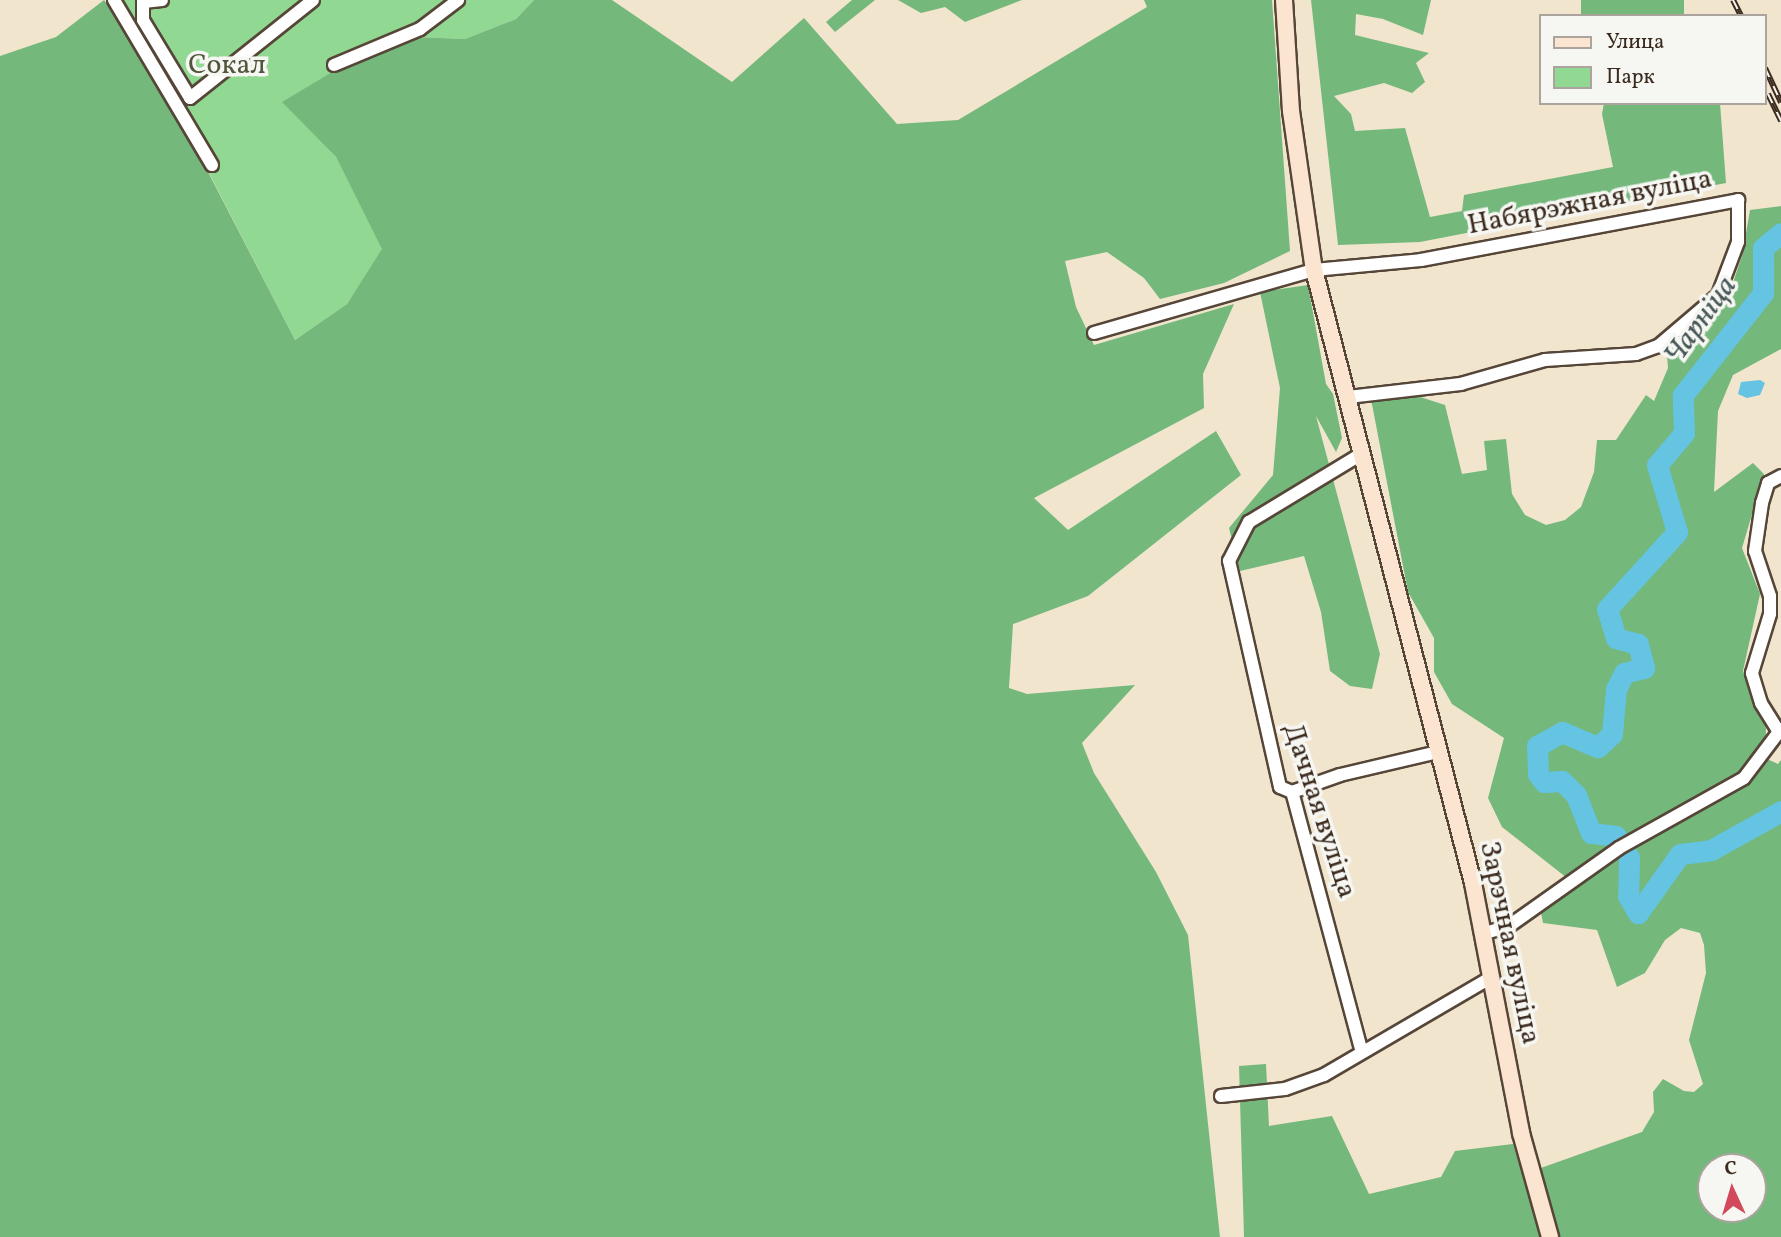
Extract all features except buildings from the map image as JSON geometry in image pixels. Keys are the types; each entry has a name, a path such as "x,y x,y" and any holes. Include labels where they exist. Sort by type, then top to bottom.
{"street":[{"path":"114,0 212,165"},
{"path":"162,0 144,1 143,20 190,98 313,0"},
{"path":"334,65 420,29 458,0"},
{"name":"Зарэчная вуліца","path":"1284,0 1291,111 1314,270 1485,933 1538,1200 1550,1237"},
{"name":"Набярэжная вуліца","path":"1094,333 1314,270 1421,260 1738,200 1738,242 1718,295 1658,346 1636,354 1545,360 1461,384 1348,397"},
{"name":"Дачная вуліца","path":"1361,1049 1292,792 1280,787 1229,561 1241,533 1259,514 1363,453"},
{"path":"1485,933 1509,926 1619,848 1744,778 1780,731 1761,704 1752,673 1770,614 1770,596 1755,551 1762,503 1768,483 1781,476"},
{"path":"1292,792 1340,775 1438,752"},
{"path":"1221,1096 1285,1089 1324,1075 1361,1049 1492,977"}],"green space":[{"path":"104,0 149,58 295,340 347,304 382,249 336,157 282,102 392,36 465,39 516,19 534,0 612,0 732,82 804,18 897,124 958,120 1147,7 1144,0 1272,0 1290,251 1224,283 1160,299 1144,278 1107,252 1065,261 1076,307 1094,345 1234,304 1203,374 1204,408 1034,498 1068,530 1216,431 1241,475 1088,596 1013,624 1009,688 1027,694 1135,685 1082,743 1094,773 1156,872 1188,935 1220,1237 0,1237 0,56 56,37"},
{"name":"Сокал","path":"120,0 534,0 516,19 465,39 392,36 283,102 336,157 383,249 347,304 295,340"},
{"path":"852,0 875,0 835,32 826,22"},
{"path":"898,0 1022,0 965,22 945,7 921,13"},
{"path":"1311,0 1431,0 1423,35 1383,19 1356,14 1355,35 1429,53 1416,63 1425,82 1412,93 1384,83 1334,96 1351,114 1355,131 1405,128 1430,217 1462,211 1464,195 1613,167 1602,114 1604,105 1720,105 1726,183 1420,242 1338,245"},
{"path":"1581,0 1684,0 1684,14 1581,14"},
{"path":"1781,206 1781,349 1733,375 1718,411 1714,492 1753,463 1764,474 1742,548 1760,594 1743,671 1766,728 1765,758 1778,764 1781,760 1781,1237 1560,1237 1538,1169 1642,1132 1654,1112 1653,1092 1663,1079 1684,1091 1694,1092 1703,1084 1689,1040 1706,973 1704,945 1700,933 1681,928 1665,940 1645,973 1617,987 1597,930 1543,923 1540,907 1567,878 1502,827 1488,798 1504,738 1452,704 1434,672 1434,638 1408,592 1371,399 1411,394 1445,405 1462,474 1487,470 1484,441 1506,439 1512,494 1525,515 1546,525 1565,520 1581,507 1594,472 1597,440 1616,440 1646,395 1654,401 1668,368 1666,343 1728,297 1742,256 1750,210"},
{"path":"1308,285 1326,384 1333,394 1342,438 1336,452 1316,416 1380,654 1372,689 1350,686 1330,671 1321,612 1304,556 1240,571 1229,528 1273,475 1280,388 1260,292"},
{"path":"1266,1064 1269,1126 1332,1116 1369,1194 1441,1177 1455,1151 1513,1144 1542,1237 1244,1237 1239,1066"}],"water":[{"path":"1760,380 1765,383 1760,395 1747,398 1738,394 1741,382"}],"waterway":[{"name":"Чарніца","path":"1616,836 1591,833 1576,795 1562,781 1544,782 1538,774 1537,746 1562,732 1598,747 1612,734 1616,689 1624,673 1644,668 1638,644 1616,638 1607,609 1677,532 1657,465 1684,433 1683,395 1763,293 1763,248 1781,233"},
{"name":"Чарніца","path":"1629,857 1628,896 1638,913 1680,854 1711,850 1781,811"}],"railway":[{"path":"1733,0 1740,14"},
{"path":"1767,72 1781,102"},
{"path":"1768,94 1781,121"}]}
